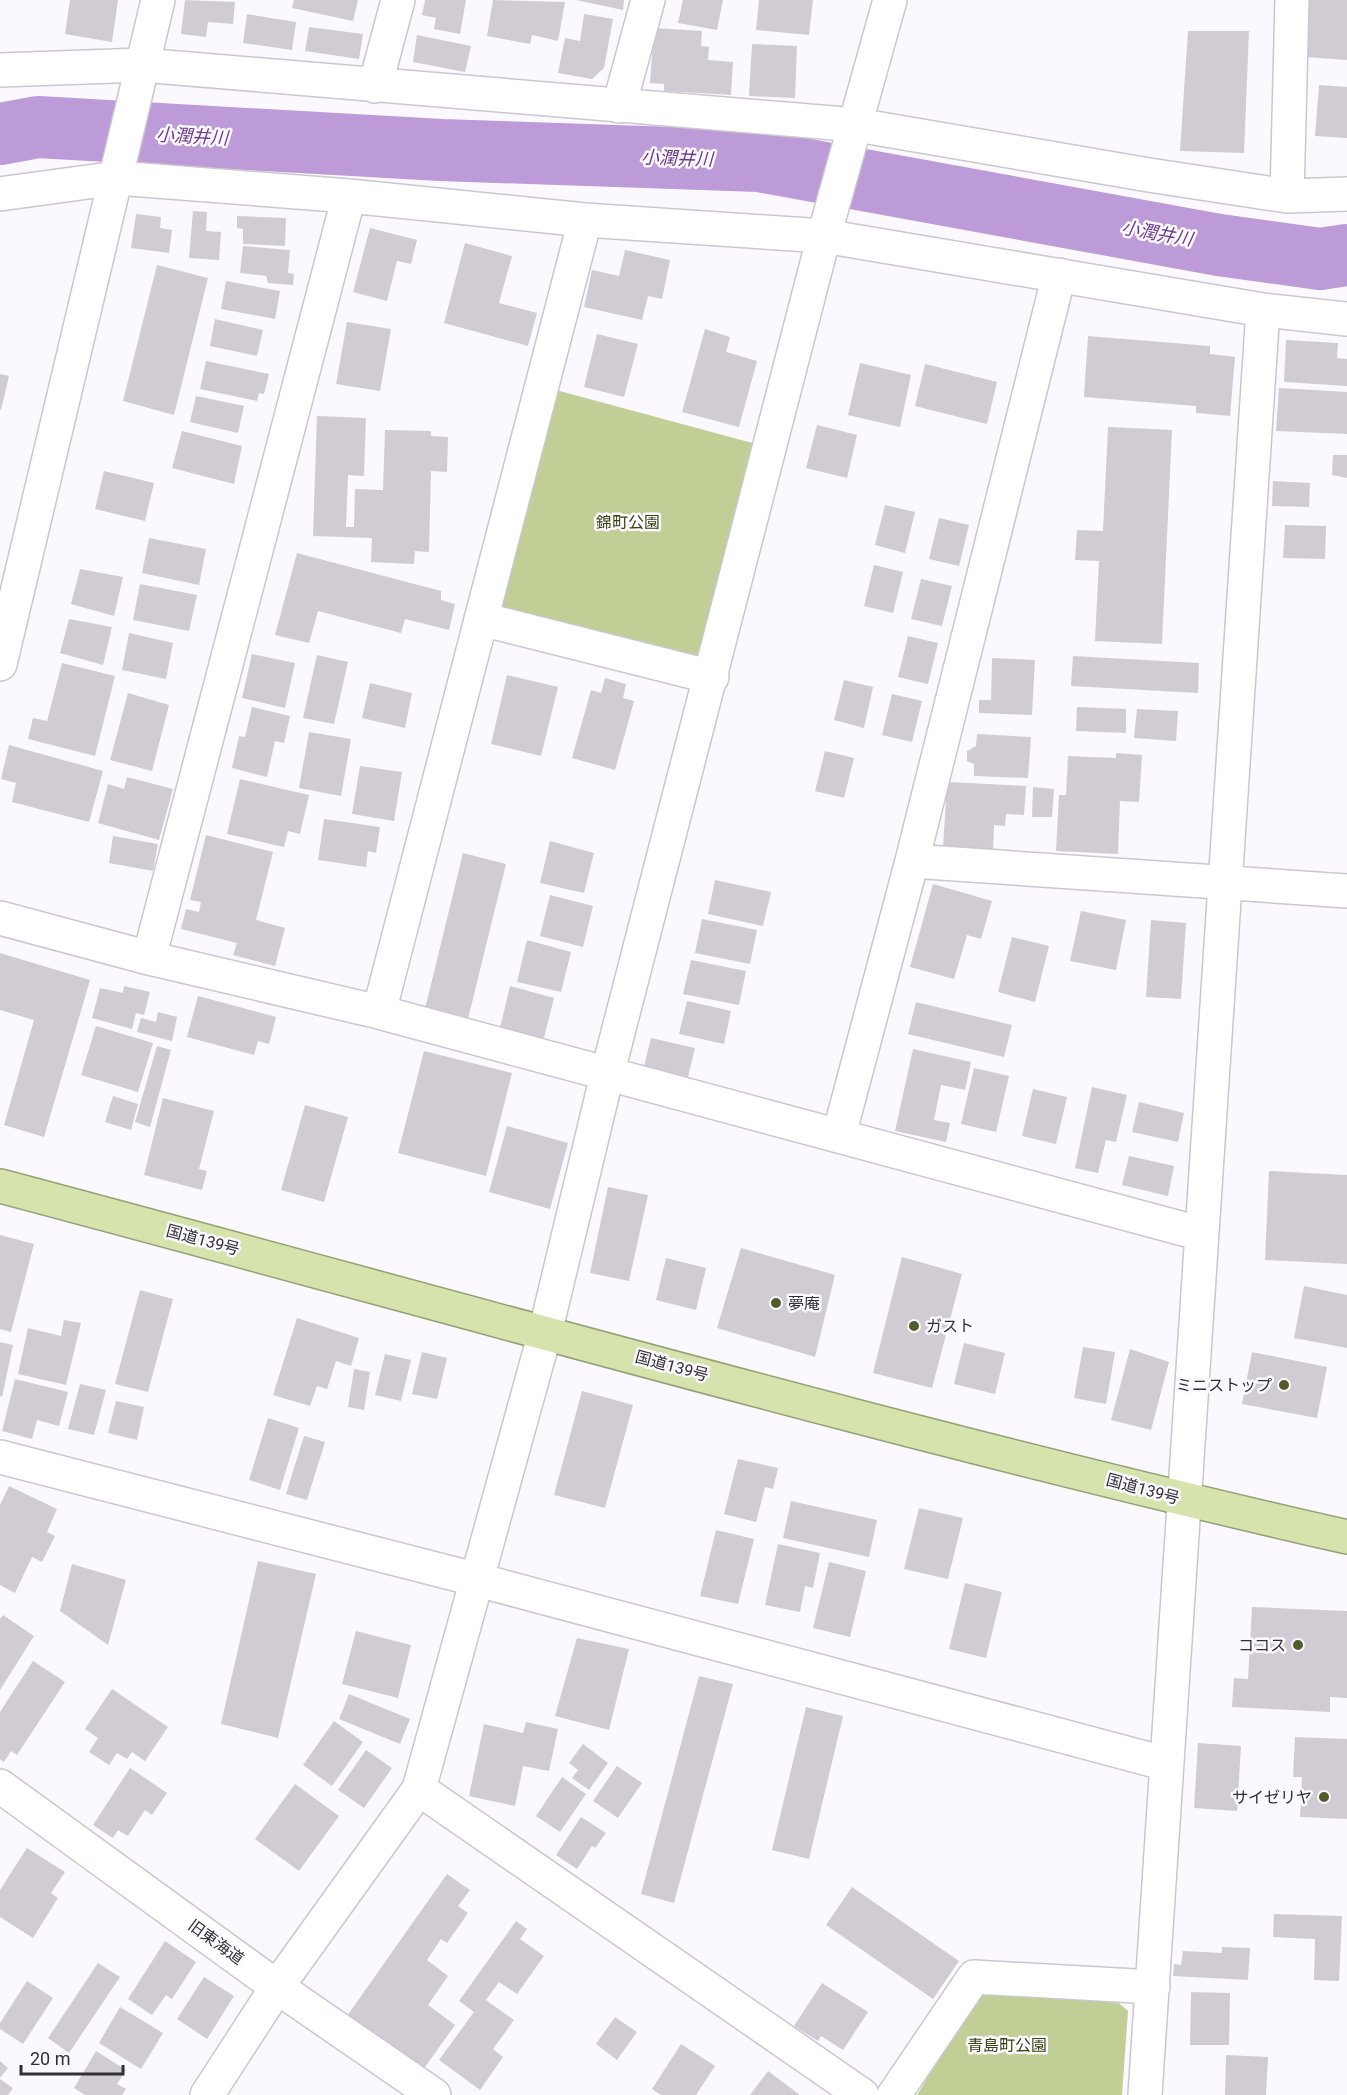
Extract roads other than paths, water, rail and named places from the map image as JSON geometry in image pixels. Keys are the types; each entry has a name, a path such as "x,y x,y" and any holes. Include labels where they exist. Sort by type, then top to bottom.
{"highway":[{"name":"国道139号","path":"0,1186 545,1333 1184,1500 1347,1537"}],"street":[{"path":"0,664 158,0"},
{"path":"375,86 398,0"},
{"path":"619,106 648,0"},
{"path":"207,2095 277,1987 419,1789 545,1333 608,1074 824,236 857,125 890,0"},
{"path":"1287,196 1292,0"},
{"path":"0,70 142,65 857,125 1287,196 1347,194"},
{"path":"0,194 117,178 349,196 585,220 824,236 1263,310 1347,320"},
{"path":"149,958 349,196"},
{"path":"379,1012 585,220"},
{"path":"839,1135 912,861 1059,276"},
{"path":"1145,2095 1263,310"},
{"path":"481,618 712,677"},
{"path":"912,861 1347,891"},
{"path":"0,918 149,958 379,1012 1202,1234"},
{"path":"0,1457 478,1580 1167,1764"},
{"name":"旧東海道","path":"0,1786 277,1987 434,2095"},
{"path":"419,1789 862,2095"},
{"path":"894,2095 974,1977 1153,1987"}],"waterway":[{"name":"小潤井川","path":"0,134 38,127 441,150 759,161 1219,245 1320,259 1347,255"}],"place":[{"name":"夢庵","path":"776,1303"},
{"name":"ガスト","path":"914,1326"},
{"name":"ミニストップ","path":"1284,1385"},
{"name":"ココス","path":"1298,1645"},
{"name":"サイゼリヤ","path":"1324,1797"}],"park label":[{"name":"錦町公園","path":"628,522"},
{"name":"青島町公園","path":"1007,2045"}]}
